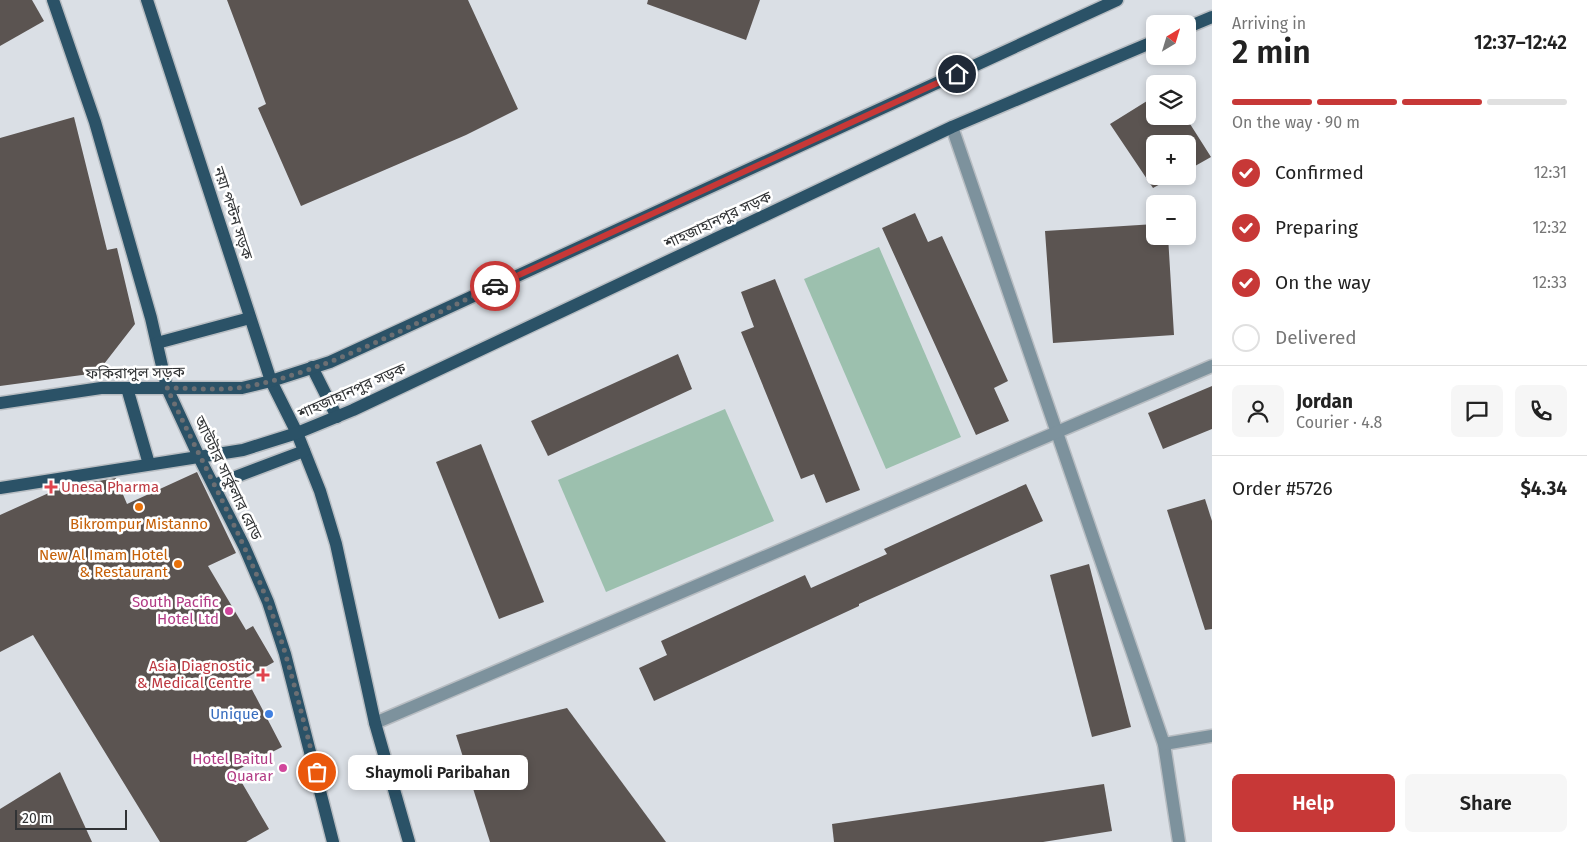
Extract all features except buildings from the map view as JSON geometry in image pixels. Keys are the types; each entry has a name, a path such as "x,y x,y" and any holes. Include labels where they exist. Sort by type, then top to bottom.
{"main road":[{"path":"53,0 95,122 157,343 167,388"},
{"name":"নয়া পল্টন সড়ক","path":"147,0 271,381 297,433"},
{"path":"271,381 312,368 356,350 1117,0"},
{"path":"1196,24 1212,17"},
{"name":"শাহজাহানপুর সড়ক","path":"200,458 243,450 297,433 337,417 952,127 1146,45"},
{"path":"157,343 250,318"},
{"path":"312,368 337,417"},
{"name":"ফকিরাপুল সড়ক","path":"0,403 101,388 242,388 271,381"},
{"path":"127,388 149,464"},
{"name":"আউটার সার্কুলার রোড","path":"167,388 244,546 268,602 285,654 333,842"},
{"path":"297,433 320,491 336,544 375,723 409,842"},
{"path":"214,485 304,451"},
{"path":"0,488 149,464 200,458"}],"street":[{"path":"952,127 1164,744 1179,842"},
{"path":"375,723 1212,366"},
{"path":"1164,744 1212,736"}],"green space":[{"path":"879,247 961,437 886,469 804,279"},
{"path":"725,409 774,521 606,592 558,480"}],"way so far":[{"path":"317,772 285,654 268,602 224,503 200,458 167,388 242,388 271,381 330,362 495,286"}],"place":[{"name":"Unesa Pharma","path":"51,487"},
{"name":"Bikrompur Mistanno","path":"139,507"},
{"name":"New Al Imam Hotel & Restaurant","path":"178,564"},
{"name":"South Pacific Hotel Ltd","path":"229,611"},
{"name":"Asia Diagnostic & Medical Centre","path":"263,675"},
{"name":"Unique","path":"269,714"},
{"name":"Hotel Baitul Quarar","path":"283,768"},
{"name":"Shaymoli Paribahan","path":"317,772"}],"route":[{"path":"495,286 957,74"}]}
